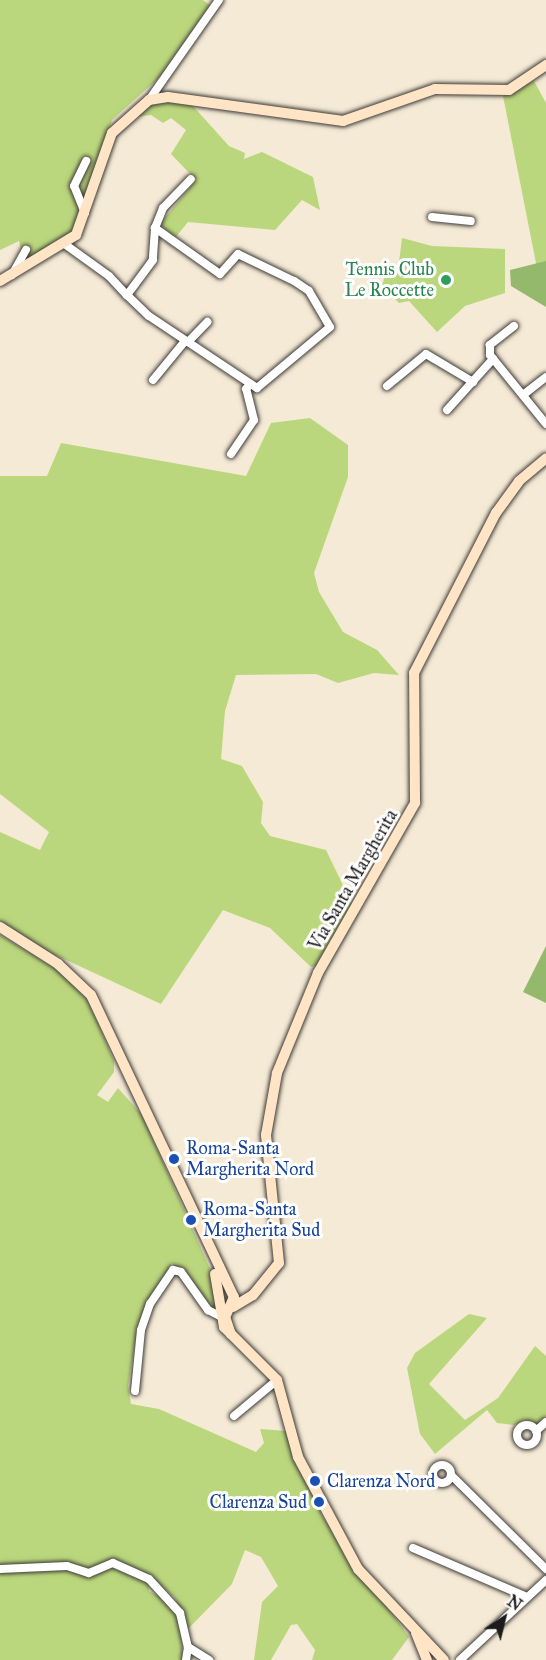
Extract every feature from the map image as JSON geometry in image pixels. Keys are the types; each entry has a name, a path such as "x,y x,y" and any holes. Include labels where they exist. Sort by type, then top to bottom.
{"main road":[{"path":"0,281 63,247 85,213 106,145 125,115 149,100 186,100 343,121 435,89 509,90 546,65"},
{"name":"Via Santa Margherita","path":"226,1304 260,1288 279,1263 279,1241 266,1135 275,1079 318,973 415,803 414,673 496,513 519,481 546,458"},
{"path":"0,927 58,964 91,995 209,1250 226,1304 231,1334 277,1380 298,1457 358,1569 444,1660"},
{"path":"415,1630 427,1659 435,1651"}],"street":[{"path":"149,100 219,0"},
{"path":"85,213 74,186 86,162"},
{"path":"127,295 153,260 155,228 163,208 191,179"},
{"path":"432,217 471,221"},
{"path":"63,247 187,341 256,388 326,333 330,327 315,299 302,286 238,254 220,274 155,228"},
{"path":"12,275 26,250"},
{"path":"153,380 207,322"},
{"path":"514,326 489,347 494,359 546,424"},
{"path":"387,386 426,354 473,382"},
{"path":"447,410 494,359"},
{"path":"523,395 546,377"},
{"path":"231,454 254,420 246,389 250,384"},
{"path":"135,1390 141,1330 150,1304 173,1270 181,1272 208,1310 226,1304"},
{"path":"234,1416 277,1380"},
{"path":"546,1422 537,1433 546,1440"},
{"path":"451,1475 546,1569"},
{"path":"412,1548 527,1598"},
{"path":"0,1569 67,1566 89,1573 113,1563 149,1579 173,1601 188,1647 186,1660"},
{"path":"460,1660 546,1580"},
{"path":"188,1647 209,1660"}],"green space":[{"path":"0,0 203,0 213,8 161,76 112,120 83,206 78,186 88,158 79,166 72,192 81,214 71,234 18,268 28,246 21,249 19,241 0,250"},
{"path":"534,81 546,103 546,261 537,268 503,96"},
{"path":"169,101 192,105 229,146 245,153 244,159 262,152 313,177 320,210 302,200 275,230 188,222 175,238 160,224 196,180 171,154 186,130 171,118 163,123 151,115 134,117 147,105"},
{"name":"Tennis Club Le Roccette","path":"402,238 432,246 505,249 505,293 465,306 437,332 409,301 399,303 382,286 387,268 398,270"},
{"path":"546,261 546,307 511,286 510,270"},
{"path":"310,418 348,445 348,477 314,573 319,592 343,632 377,650 399,675 374,673 338,683 316,674 236,675 225,711 221,759 242,766 263,802 261,823 270,836 326,850 354,908 319,965 311,967 270,928 223,910 161,1004 49,952 0,921 0,832 40,850 49,832 0,794 0,476 47,476 61,443 246,476 271,423"},
{"path":"0,935 62,973 89,1002 114,1061 114,1072 97,1095 108,1102 118,1088 142,1115 212,1273 218,1313 172,1263 137,1332 128,1386 131,1404 159,1409 256,1452 264,1443 260,1429 287,1431 323,1518 409,1637 392,1660 312,1660 315,1650 297,1624 291,1625 271,1660 254,1660 262,1602 278,1586 261,1557 245,1550 232,1584 187,1630 175,1598 150,1576 113,1559 88,1569 0,1566"},
{"path":"546,946 546,1003 523,992"},
{"path":"469,1314 487,1318 429,1384 465,1420 498,1398 535,1346 546,1356 546,1416 537,1425 524,1420 514,1425 497,1423 487,1410 435,1454 420,1434 407,1368 415,1353"},
{"path":"114,1566 148,1581 149,1591 171,1603 179,1616 183,1660 0,1660 0,1571 66,1567 90,1575"}],"place":[{"name":"Tennis Club Le Roccette","path":"446,280"},
{"name":"Roma-Santa Margherita Nord","path":"174,1159"},
{"name":"Roma-Santa Margherita Sud","path":"191,1220"},
{"name":"Clarenza Nord","path":"315,1481"},
{"name":"Clarenza Sud","path":"319,1502"}]}
